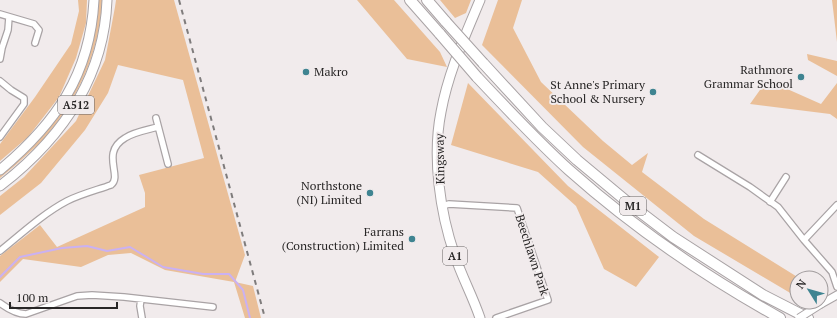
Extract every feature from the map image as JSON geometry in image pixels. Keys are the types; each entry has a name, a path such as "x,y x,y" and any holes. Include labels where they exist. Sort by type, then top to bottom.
{"highway":[{"name":"M1","path":"410,0 477,77 569,170 620,212 711,278 780,318"},
{"name":"M1","path":"427,0 482,63 542,127 577,160 631,205 673,237 764,295 808,318"}],"main road":[{"name":"A512","path":"0,170 35,138 69,92 77,75 87,46 92,25 94,0"},
{"name":"A512","path":"0,186 44,147 60,128 80,98 89,81 96,62 101,43 107,0"},
{"name":"Kingsway","path":"480,0 452,71 441,112 438,139 438,161 442,206 454,255 480,318"}],"street":[{"path":"0,14 34,24 39,30 35,42"},
{"path":"0,58 8,30 9,17"},
{"path":"0,81 24,98 24,104 0,136"},
{"path":"156,118 168,164"},
{"path":"0,251 62,204 76,197 114,184 115,178 112,153 117,144 131,134 158,127"},
{"path":"698,155 778,207 832,272 837,287"},
{"path":"770,202 786,177"},
{"name":"Beechlawn Park","path":"442,206 449,204 517,208 548,300 496,318"},
{"path":"804,240 837,205"},
{"path":"0,303 10,310 27,316 77,296 92,295 106,295 213,307"},
{"path":"799,318 837,295"},
{"path":"141,299 140,306 142,318"}],"shaded area":[{"path":"78,0 87,0 86,23 76,58 59,97 28,137 0,161 0,144 35,97 71,44 79,11"},
{"path":"98,0 102,0 101,17 94,50 82,81 74,96 65,111 45,137 0,178 0,173 66,102"},
{"path":"116,0 174,0 245,255 235,282 253,286 261,318 245,318 234,282 165,270 131,253 108,255 81,267 23,259 0,282 0,256 40,225 57,247 145,207 145,193 139,175 204,158 183,80 118,65 108,93 85,130 41,183 0,215 0,196 24,177 76,121 105,60"},
{"path":"357,0 394,0 440,52 447,67 407,59"},
{"path":"440,0 471,0 466,13 455,18"},
{"path":"498,0 522,0 513,28 541,82 603,141 632,165 648,153 642,172 704,219 789,272 789,292 694,236 583,147 482,45"},
{"path":"832,0 837,0 837,42"},
{"path":"807,54 837,61 837,76 808,60"},
{"path":"767,80 821,104 837,83 837,119 830,114 750,104"},
{"path":"468,83 568,186 659,257 636,287 604,269 576,206 538,172 451,145"}],"waterway":[{"path":"0,277 20,257 62,248 87,246 107,251 130,247 163,267 203,274 229,274 243,290 250,318"}],"railway":[{"path":"179,0 265,318"}],"place":[{"name":"Makro","path":"306,72"},
{"name":"Rathmore Grammar School","path":"801,77"},
{"name":"St Anne's Primary School & Nursery","path":"653,92"},
{"name":"Northstone (NI) Limited","path":"370,193"},
{"name":"Farrans (Construction) Limited","path":"412,239"}]}
